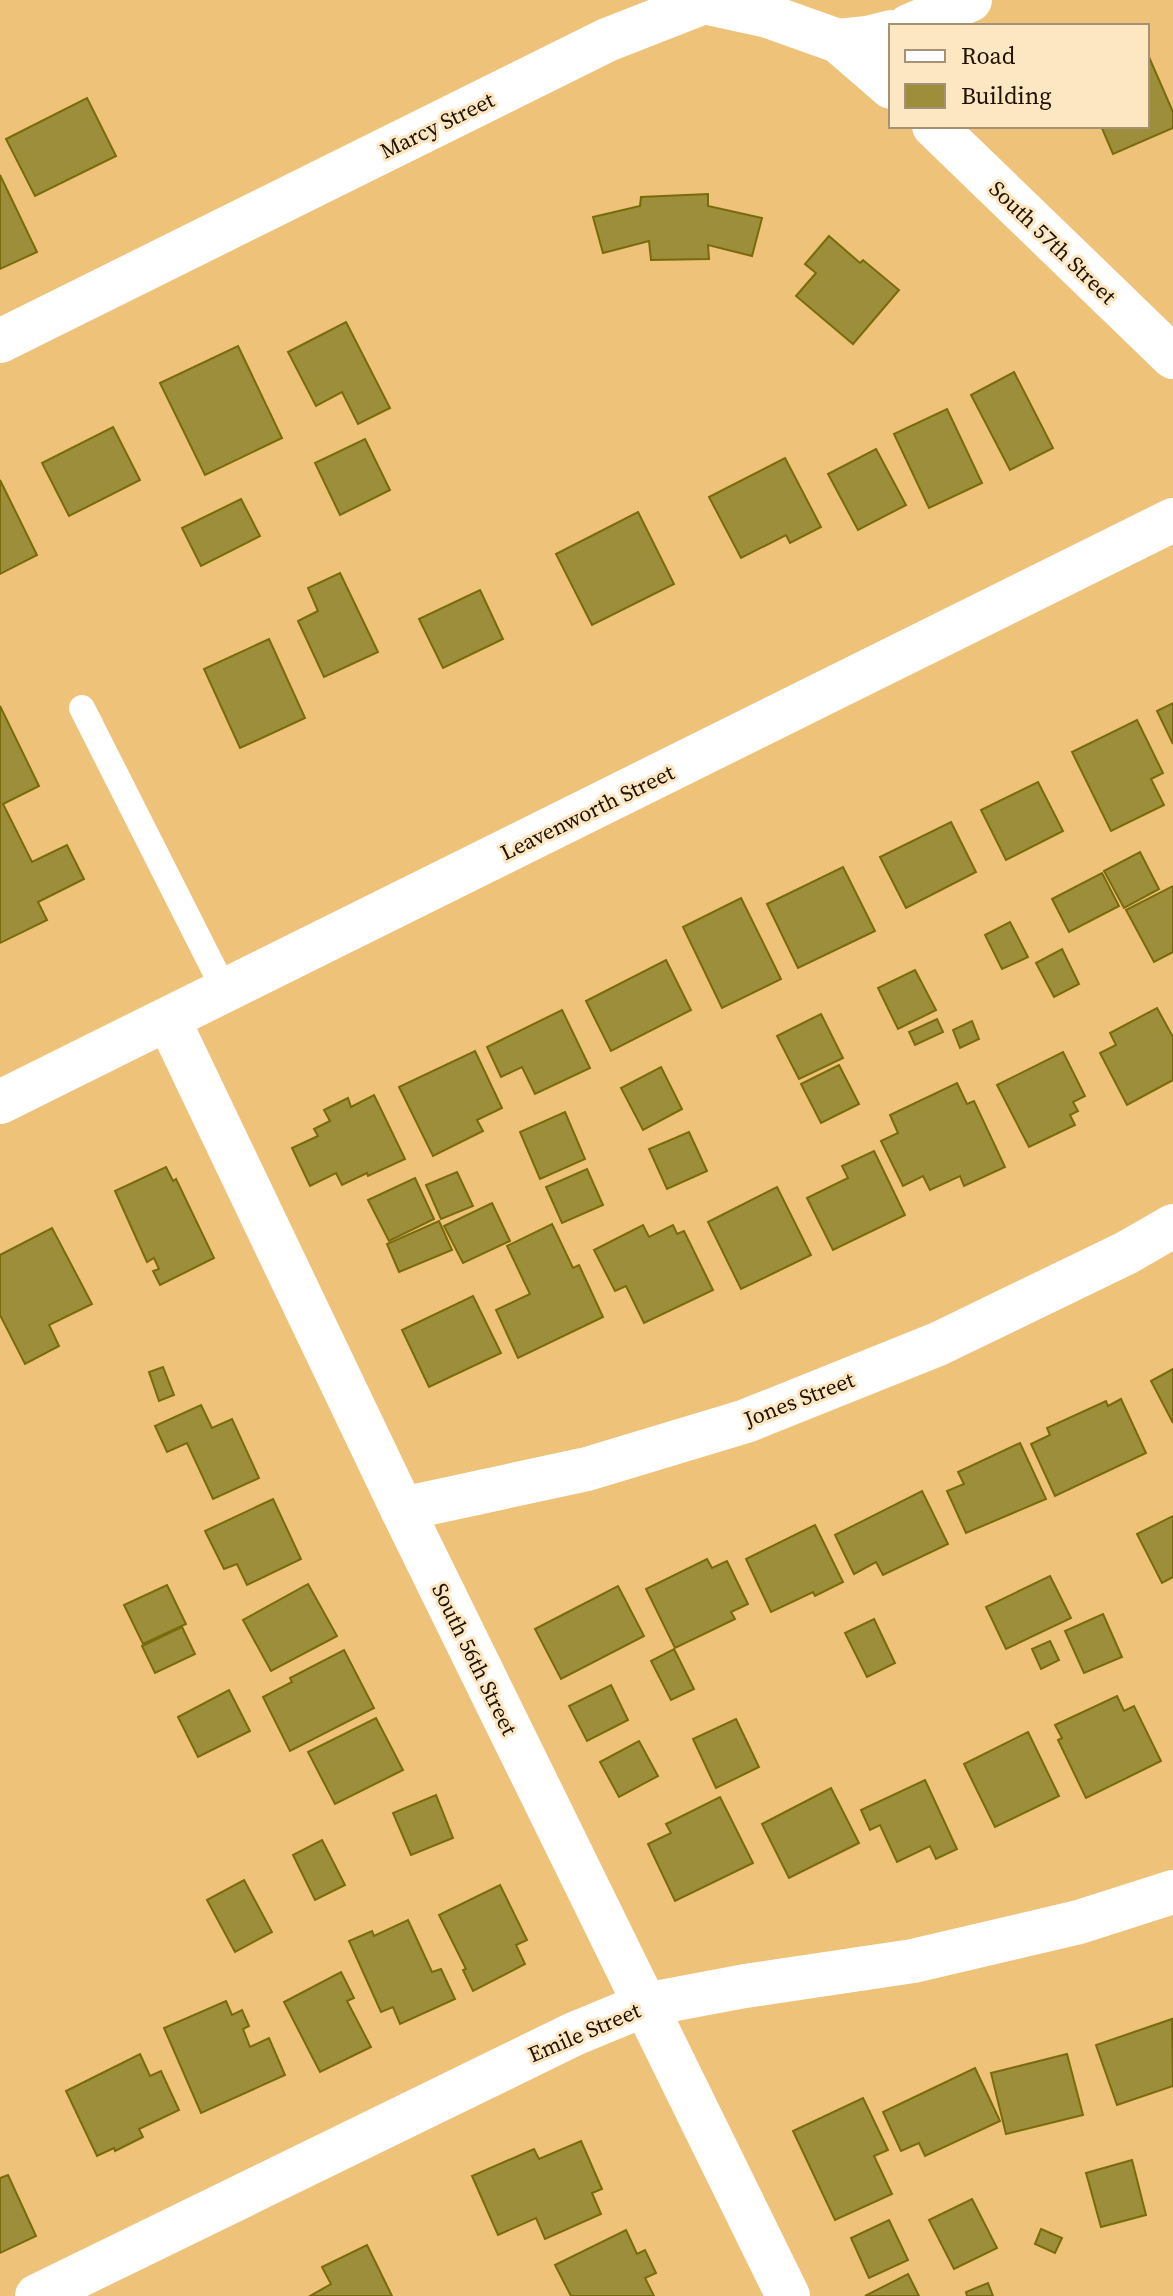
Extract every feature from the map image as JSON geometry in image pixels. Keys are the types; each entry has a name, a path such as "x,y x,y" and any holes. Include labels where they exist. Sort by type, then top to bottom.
{"street":[{"path":"914,24 970,0"},
{"path":"984,24 994,0"},
{"name":"Marcy Street","path":"0,341 607,40 704,1 768,16 838,41 889,32"},
{"path":"838,41 889,85"},
{"name":"South 57th Street","path":"938,128 967,142 1173,357"},
{"name":"Leavenworth Street","path":"0,1102 1173,520"},
{"name":"South 56th Street","path":"168,1019 402,1509 788,2296"},
{"name":"Jones Street","path":"402,1509 587,1469 746,1421 938,1344 1126,1253 1173,1226"},
{"name":"Emile Street","path":"37,2296 560,2040 644,2005 745,1986 913,1961 1079,1922 1173,1892"}],"lane":[{"path":"82,708 225,991"}],"building":[{"path":"1149,57 1173,112 1173,128 1113,154 1102,128 1149,128"},
{"path":"87,98 116,156 35,196 6,139"},
{"path":"0,175 37,252 0,269"},
{"path":"708,194 708,206 762,218 752,256 708,245 709,259 651,260 649,241 603,253 593,217 640,206 641,197"},
{"path":"829,236 860,263 863,260 899,290 853,344 796,296 816,273 805,264"},
{"path":"346,322 390,408 358,424 342,392 316,406 288,352"},
{"path":"238,346 282,438 205,475 160,383"},
{"path":"1014,372 1053,448 1010,470 971,395"},
{"path":"947,409 982,483 929,508 894,434"},
{"path":"113,427 140,480 69,516 42,463"},
{"path":"365,439 390,490 340,515 315,463"},
{"path":"876,449 906,505 858,530 828,474"},
{"path":"785,458 821,527 790,543 786,535 741,558 709,497"},
{"path":"0,480 37,555 0,574"},
{"path":"241,499 260,536 201,566 182,528"},
{"path":"638,512 674,584 592,625 556,554"},
{"path":"340,573 378,652 324,677 298,621 318,611 308,588"},
{"path":"480,590 503,639 443,668 419,619"},
{"path":"269,639 305,718 240,748 204,669"},
{"path":"1173,703 1173,744 1157,711"},
{"path":"0,706 39,786 3,804 32,862 67,845 84,879 38,902 47,920 0,943"},
{"path":"1137,720 1163,773 1151,779 1164,805 1111,831 1072,752"},
{"path":"1038,782 1063,831 1006,860 981,810"},
{"path":"951,822 976,872 906,908 880,857"},
{"path":"1140,852 1159,889 1124,908 1104,871"},
{"path":"843,867 875,931 798,968 767,904"},
{"path":"1102,873 1119,906 1069,932 1052,899"},
{"path":"1173,886 1173,952 1154,962 1126,910"},
{"path":"741,898 781,979 722,1008 683,927"},
{"path":"1010,922 1028,957 1002,969 985,935"},
{"path":"1062,949 1079,984 1054,997 1036,963"},
{"path":"666,960 691,1010 611,1051 586,1001"},
{"path":"915,970 936,1010 898,1029 878,988"},
{"path":"1157,1008 1173,1037 1173,1080 1127,1105 1100,1053 1116,1045 1110,1033"},
{"path":"562,1010 590,1068 535,1094 522,1067 501,1077 487,1047"},
{"path":"821,1014 843,1058 799,1079 777,1036"},
{"path":"937,1019 943,1032 915,1045 909,1032"},
{"path":"972,1021 979,1039 960,1048 953,1030"},
{"path":"475,1051 502,1108 477,1120 483,1131 433,1156 399,1087"},
{"path":"1063,1052 1085,1096 1073,1102 1078,1111 1070,1115 1075,1125 1029,1147 997,1085"},
{"path":"839,1065 859,1104 821,1123 801,1084"},
{"path":"661,1067 682,1109 643,1130 621,1088"},
{"path":"957,1083 967,1104 974,1101 1005,1167 964,1186 960,1176 930,1190 923,1176 903,1186 881,1141 898,1133 890,1115"},
{"path":"374,1095 405,1159 342,1185 336,1173 310,1186 292,1148 318,1136 314,1129 330,1121 324,1110 348,1098 351,1107"},
{"path":"565,1112 585,1159 540,1179 520,1132"},
{"path":"689,1132 707,1171 667,1189 649,1149"},
{"path":"874,1151 905,1215 833,1250 807,1198 848,1178 842,1166"},
{"path":"166,1167 173,1181 176,1179 214,1258 160,1285 153,1271 159,1269 154,1258 147,1262 115,1191"},
{"path":"587,1169 603,1205 562,1223 546,1187"},
{"path":"457,1172 473,1206 441,1219 426,1185"},
{"path":"415,1178 434,1219 389,1241 368,1200"},
{"path":"777,1187 811,1255 741,1289 708,1222"},
{"path":"492,1203 510,1241 463,1263 444,1226"},
{"path":"439,1221 452,1250 399,1272 387,1244"},
{"path":"552,1224 573,1268 579,1265 603,1317 518,1358 496,1310 530,1294 507,1246"},
{"path":"643,1225 649,1237 673,1225 677,1234 684,1231 713,1290 644,1323 626,1286 615,1291 594,1250"},
{"path":"52,1228 92,1304 49,1325 59,1346 25,1364 0,1315 0,1255"},
{"path":"473,1296 501,1353 429,1387 402,1330"},
{"path":"163,1367 174,1395 159,1401 149,1372"},
{"path":"1173,1369 1173,1423 1151,1381"},
{"path":"1121,1399 1146,1453 1055,1496 1031,1444 1050,1435 1047,1428 1106,1401 1108,1406"},
{"path":"201,1405 212,1428 232,1419 259,1478 213,1499 187,1443 167,1452 155,1426"},
{"path":"1020,1443 1046,1499 966,1533 947,1491 964,1484 958,1472"},
{"path":"922,1491 948,1544 883,1575 876,1562 854,1574 835,1535"},
{"path":"273,1499 301,1559 247,1585 237,1564 224,1569 205,1531"},
{"path":"1173,1516 1173,1577 1162,1583 1137,1534"},
{"path":"815,1525 843,1582 771,1612 746,1559"},
{"path":"707,1559 712,1568 727,1561 748,1604 731,1612 735,1619 675,1648 646,1589"},
{"path":"1050,1576 1071,1618 1006,1649 986,1607"},
{"path":"308,1584 337,1636 271,1671 243,1620"},
{"path":"167,1585 186,1624 143,1644 124,1605"},
{"path":"618,1586 644,1636 561,1679 535,1629"},
{"path":"1103,1614 1122,1657 1084,1673 1065,1631"},
{"path":"874,1619 895,1663 867,1677 845,1633"},
{"path":"182,1627 195,1654 155,1673 142,1646"},
{"path":"1050,1641 1059,1660 1041,1669 1032,1649"},
{"path":"674,1649 694,1689 671,1700 651,1661"},
{"path":"344,1650 374,1708 290,1751 263,1697 292,1682 290,1678"},
{"path":"611,1685 628,1720 587,1741 569,1706"},
{"path":"229,1690 250,1731 198,1757 178,1717"},
{"path":"1117,1696 1124,1711 1134,1706 1161,1761 1086,1798 1058,1740 1062,1738 1055,1725"},
{"path":"376,1718 403,1770 335,1804 308,1752"},
{"path":"736,1719 759,1767 716,1788 693,1739"},
{"path":"1028,1732 1059,1796 995,1827 964,1764"},
{"path":"639,1741 658,1776 619,1797 600,1762"},
{"path":"925,1780 957,1849 936,1859 930,1846 897,1862 880,1825 870,1830 861,1810"},
{"path":"831,1788 859,1843 789,1878 762,1824"},
{"path":"436,1795 453,1838 411,1855 393,1813"},
{"path":"720,1797 753,1863 675,1901 648,1844 671,1833 666,1824"},
{"path":"322,1840 345,1885 315,1900 293,1855"},
{"path":"244,1880 272,1932 235,1952 207,1900"},
{"path":"500,1885 527,1940 516,1945 525,1964 473,1991 463,1970 466,1969 439,1915"},
{"path":"408,1920 432,1972 441,1969 455,1999 400,2024 393,2007 381,2012 349,1941 372,1931 374,1936"},
{"path":"341,1972 354,1998 347,2001 371,2047 320,2072 284,2002"},
{"path":"226,2001 232,2015 242,2010 249,2026 243,2029 250,2047 269,2038 285,2075 201,2113 164,2028"},
{"path":"1172,2019 1173,2086 1117,2105 1096,2045"},
{"path":"140,2054 150,2076 161,2071 179,2110 139,2129 143,2137 97,2156 66,2091"},
{"path":"1067,2054 1083,2115 1006,2134 991,2073"},
{"path":"975,2068 1000,2121 925,2156 919,2143 901,2151 883,2112"},
{"path":"863,2098 888,2150 874,2156 892,2194 835,2220 793,2131"},
{"path":"581,2141 602,2189 592,2193 601,2214 545,2239 536,2218 498,2235 472,2176 534,2149 539,2159"},
{"path":"1132,2160 1146,2215 1101,2227 1086,2173"},
{"path":"8,2175 36,2236 0,2253 0,2178"},
{"path":"972,2199 997,2248 954,2269 929,2220"},
{"path":"889,2220 908,2260 869,2278 851,2238"},
{"path":"1041,2229 1062,2238 1055,2253 1035,2244"},
{"path":"626,2230 637,2254 645,2250 656,2273 645,2278 654,2296 571,2296 555,2265"},
{"path":"367,2245 392,2296 310,2296 331,2284 322,2267"},
{"path":"908,2274 919,2296 865,2296"},
{"path":"988,2283 993,2296 967,2296 966,2292"}]}
